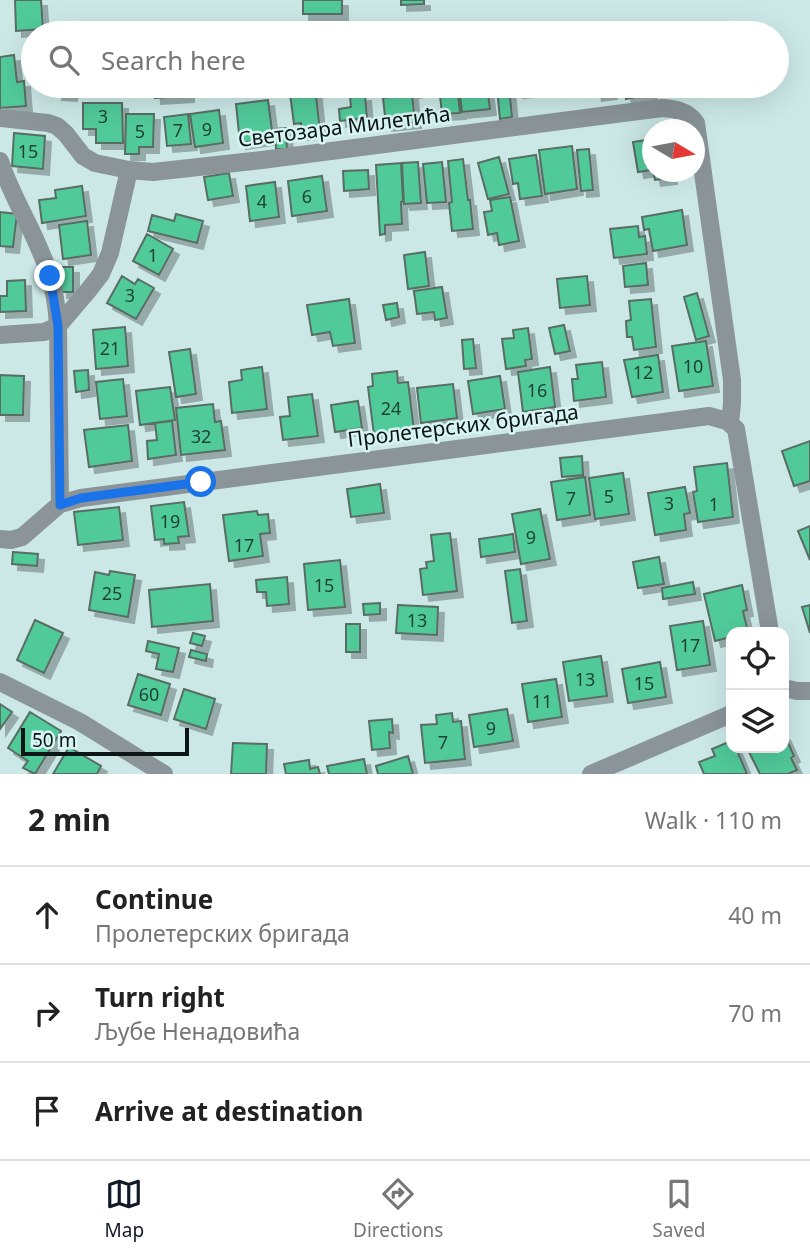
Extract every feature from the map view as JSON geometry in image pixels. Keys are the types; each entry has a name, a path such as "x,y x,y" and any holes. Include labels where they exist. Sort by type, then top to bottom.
{"street":[{"name":"Светозара Милетића","path":"0,118 57,126 88,160 129,170 153,172 662,108 685,112 696,123 708,200 732,380 730,423"},
{"path":"0,161 50,276 58,326 60,505"},
{"path":"0,335 44,332 58,326 87,292 106,265 129,170"},
{"name":"Пролетерских бригада","path":"0,539 22,537 60,505 81,498 709,416 730,423"},
{"path":"730,423 736,429 739,440 769,627"},
{"path":"0,682 80,722 164,774"},
{"path":"789,689 810,691"},
{"path":"591,774 726,716"}],"building":[{"path":"15,0 41,0 42,21 21,21 21,31 16,31"},
{"path":"303,0 342,0 342,14 303,14"},
{"path":"401,0 424,0 424,4 401,5"},
{"path":"14,55 17,82 21,81 21,98 25,98 26,106 0,108 0,57"},
{"path":"291,98 316,98 320,132 302,134 301,123 294,124"},
{"path":"350,98 365,98 367,118 340,121 339,109 351,107"},
{"path":"383,98 412,98 415,122 386,125"},
{"path":"440,98 458,98 460,113 442,114"},
{"path":"460,98 489,98 490,109 462,112"},
{"path":"498,98 510,98 512,117 500,119"},
{"path":"268,100 273,138 240,143 236,104"},
{"path":"83,103 122,103 123,143 96,143 96,129 83,129"},
{"path":"219,110 223,143 195,147 190,114"},
{"path":"126,114 154,114 153,147 139,147 139,154 125,154"},
{"path":"188,114 191,144 167,146 164,117"},
{"path":"286,128 287,149 276,149 275,129"},
{"path":"14,133 45,136 43,169 12,166"},
{"path":"642,141 642,171 638,172 633,142"},
{"path":"572,146 577,189 545,194 539,150"},
{"path":"589,149 593,190 581,191 577,150"},
{"path":"536,155 542,196 520,199 518,183 513,184 509,159"},
{"path":"499,157 509,194 488,199 478,163"},
{"path":"463,159 473,229 452,231 448,161"},
{"path":"418,162 421,203 404,204 402,163"},
{"path":"442,162 446,202 427,203 423,164"},
{"path":"401,163 402,224 385,225 385,234 380,235 376,165"},
{"path":"368,170 369,189 344,191 343,171"},
{"path":"229,173 233,196 208,200 204,177"},
{"path":"322,176 327,211 292,216 288,181"},
{"path":"275,182 279,217 250,221 246,186"},
{"path":"82,186 86,216 42,223 39,200 56,198 55,190"},
{"path":"510,197 519,241 499,245 497,233 488,235 484,212 492,211 490,200"},
{"path":"682,210 687,245 653,251 649,229 644,230 642,217"},
{"path":"0,212 17,214 13,247 0,246"},
{"path":"176,214 203,221 197,243 148,231 152,215 174,221"},
{"path":"87,221 91,255 63,259 59,225"},
{"path":"638,226 639,237 645,236 647,254 614,258 610,229"},
{"path":"147,234 173,249 159,275 133,261"},
{"path":"425,252 429,286 408,289 404,255"},
{"path":"646,263 648,285 625,287 623,266"},
{"path":"61,267 73,267 73,292 61,292"},
{"path":"122,276 135,284 138,279 154,288 136,319 107,303"},
{"path":"587,276 590,305 560,308 557,279"},
{"path":"25,280 26,311 0,312 0,296 7,296 7,281"},
{"path":"442,287 447,318 435,320 434,312 417,314 414,291"},
{"path":"697,293 709,336 696,340 684,297"},
{"path":"349,299 355,343 333,346 330,332 312,335 307,305"},
{"path":"651,299 656,347 634,350 632,337 627,337 626,321 631,320 629,301"},
{"path":"397,303 399,317 386,320 383,305"},
{"path":"564,325 570,351 555,354 549,328"},
{"path":"125,327 128,366 96,369 93,330"},
{"path":"528,328 532,359 525,360 526,366 506,369 502,339 514,338 513,330"},
{"path":"473,339 476,368 464,369 462,340"},
{"path":"706,341 713,386 679,391 672,346"},
{"path":"190,349 196,394 176,397 169,352"},
{"path":"658,355 663,392 632,397 624,360"},
{"path":"602,362 606,397 574,401 572,379 578,379 576,365"},
{"path":"262,367 267,409 232,413 229,382 242,380 241,370"},
{"path":"550,367 555,407 523,412 518,372"},
{"path":"88,370 89,390 76,392 74,371"},
{"path":"397,371 398,383 408,382 414,430 374,435 368,387 373,386 372,374"},
{"path":"0,375 24,376 23,415 0,415"},
{"path":"500,376 505,409 473,414 468,381"},
{"path":"123,379 127,416 100,419 96,382"},
{"path":"453,384 457,418 421,423 417,388"},
{"path":"170,387 175,420 140,425 136,391"},
{"path":"312,394 318,436 283,440 280,417 290,416 288,397"},
{"path":"358,401 362,428 335,432 331,405"},
{"path":"213,404 215,422 221,421 225,450 181,455 176,408"},
{"path":"172,421 176,455 148,459 147,441 157,440 155,423"},
{"path":"128,425 132,461 89,467 84,430"},
{"path":"810,441 810,481 794,486 782,451"},
{"path":"582,456 583,475 562,477 560,458"},
{"path":"727,463 733,517 698,522 693,492 697,491 694,467"},
{"path":"623,473 629,514 595,519 589,478"},
{"path":"585,477 590,515 557,520 551,482"},
{"path":"380,484 384,513 351,517 347,489"},
{"path":"685,487 690,513 684,514 686,530 655,535 648,493"},
{"path":"184,502 189,536 178,537 179,543 164,544 164,539 155,540 151,506"},
{"path":"119,507 123,540 78,545 74,512"},
{"path":"540,509 550,559 521,564 512,514"},
{"path":"257,511 258,515 268,514 270,533 260,534 263,556 229,561 223,515"},
{"path":"810,526 810,560 798,531"},
{"path":"450,533 457,591 423,595 420,569 427,568 426,562 434,561 431,535"},
{"path":"513,534 515,552 481,557 479,539"},
{"path":"13,552 38,554 37,566 12,564"},
{"path":"659,557 664,584 638,588 633,562"},
{"path":"340,560 345,607 308,610 304,564"},
{"path":"520,569 527,621 512,623 505,571"},
{"path":"110,571 135,575 128,617 89,610 95,572 109,575"},
{"path":"287,577 289,604 267,606 266,592 257,592 256,580"},
{"path":"693,582 695,594 663,599 662,588"},
{"path":"210,584 213,621 152,627 149,590"},
{"path":"742,585 747,610 743,611 747,627 726,627 726,638 715,641 704,594"},
{"path":"380,603 380,614 364,615 363,604"},
{"path":"398,605 438,607 437,635 396,633"},
{"path":"810,605 810,633 802,607"},
{"path":"35,620 63,633 44,673 17,660"},
{"path":"703,621 710,665 677,670 670,626"},
{"path":"346,624 360,624 360,652 346,652"},
{"path":"193,633 205,636 202,646 190,643"},
{"path":"148,641 179,648 173,672 156,669 159,654 146,651"},
{"path":"191,650 207,654 206,661 189,657"},
{"path":"601,656 607,696 569,701 563,662"},
{"path":"660,662 666,697 628,703 622,669"},
{"path":"138,674 170,684 161,715 128,705"},
{"path":"556,679 562,717 528,722 522,684"},
{"path":"184,689 215,699 206,729 174,719"},
{"path":"0,704 12,712 0,729"},
{"path":"507,709 513,741 474,747 469,715"},
{"path":"30,712 61,731 35,774 23,768 28,761 8,748"},
{"path":"452,713 453,722 461,721 465,759 425,763 421,725 437,724 436,715"},
{"path":"392,719 390,748 372,750 369,721"},
{"path":"233,743 267,744 266,774 231,774"},
{"path":"726,743 726,753 738,753 747,774 704,774 699,762 715,756 712,749"},
{"path":"789,745 797,770 788,774 760,774 750,753 789,753"},
{"path":"69,747 101,766 97,774 53,774"},
{"path":"408,756 413,774 378,774 376,766"},
{"path":"364,759 367,774 329,774 327,766"},
{"path":"309,760 310,769 318,767 320,774 286,774 284,764"}],"route":[{"path":"50,276 58,326 60,505 81,498 201,482"}]}
